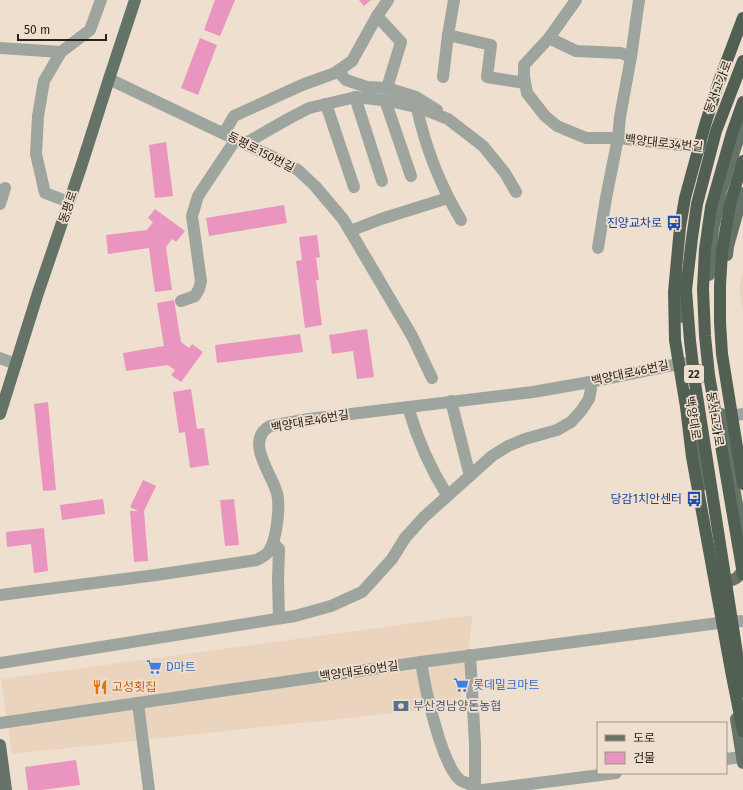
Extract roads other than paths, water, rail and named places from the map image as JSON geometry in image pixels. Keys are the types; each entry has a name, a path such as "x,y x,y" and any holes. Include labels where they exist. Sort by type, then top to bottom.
{"highway":[{"path":"743,18 718,84 685,198 680,227 674,292 675,340 686,407 692,457 743,730"},
{"name":"동서고가로","path":"743,61 716,131 697,204 686,290 695,383 743,692"},
{"name":"동서고가로","path":"743,102 732,133 711,207 705,249 703,289 705,336 709,376 743,574"},
{"path":"743,162 730,204 722,252 720,323 722,354 743,484"}],"main road":[{"name":"동평로","path":"0,414 135,0"},
{"name":"백양대로","path":"742,760 719,622 693,415 683,363 680,313 685,256 710,148 743,55"},
{"path":"743,125 722,191 713,230 707,308 711,361 729,452 743,538"},
{"path":"729,452 723,294 728,246 743,193"},
{"path":"713,568 721,579 732,580 739,576 743,570"},
{"path":"0,745 6,790"}],"street":[{"path":"69,202 45,193 36,154 38,116 44,81 60,52 90,30 101,0"},
{"path":"224,133 234,116 338,71 352,61 377,16 388,0"},
{"path":"443,78 454,0"},
{"name":"백양대로34번길","path":"576,0 549,38 524,65 527,94 545,116 557,126 586,138 618,138 710,148"},
{"name":"백양대로34번길","path":"598,248 618,138 620,117 630,71 639,0"},
{"path":"377,16 402,42 386,94 411,176"},
{"path":"448,35 491,45 487,77 525,83"},
{"path":"549,38 576,51 622,53 631,56"},
{"path":"0,48 60,52"},
{"path":"338,71 346,80 386,94 417,108 448,119 483,146 505,173 516,192"},
{"name":"동평로150번길","path":"108,79 241,141 298,170 320,191 343,219 412,336 432,378"},
{"path":"181,301 195,296 199,289 200,281 192,216 198,196 241,141 309,108 355,97 386,94 416,97 434,107 454,124"},
{"path":"355,97 382,181"},
{"path":"326,104 354,187"},
{"path":"417,108 421,128 448,198 461,220"},
{"path":"0,204 5,188"},
{"path":"350,231 448,198"},
{"path":"0,358 16,364"},
{"name":"백양대로46번길","path":"274,544 278,510 277,491 262,460 259,449 261,435 266,428 270,426 309,419 533,392 683,363"},
{"path":"0,663 294,616 331,606 362,592 392,559 406,538 424,517 492,456 508,446 524,439 557,430 571,422 582,411 589,399 591,389 590,382"},
{"path":"452,401 470,476"},
{"path":"408,407 414,427 436,477 448,495"},
{"path":"727,417 743,414"},
{"path":"0,595 156,575 257,560 268,553 274,544 279,549 279,618"},
{"name":"백양대로60번길","path":"0,723 470,655 719,622 743,621"},
{"path":"470,655 475,744 474,790"},
{"path":"421,662 426,690 443,751 451,768 459,779 464,783 470,784 474,790"},
{"path":"138,703 149,790"},
{"path":"727,759 742,760"},
{"path":"483,790 608,774"}],"place":[{"name":"진양교차로","path":"674,223"},
{"name":"당감1치안센터","path":"694,499"},
{"name":"D마트","path":"154,667"},
{"name":"롯데밀크마트","path":"461,685"},
{"name":"고성횟집","path":"100,687"},
{"name":"부산경남양돈농협","path":"401,706"}]}
